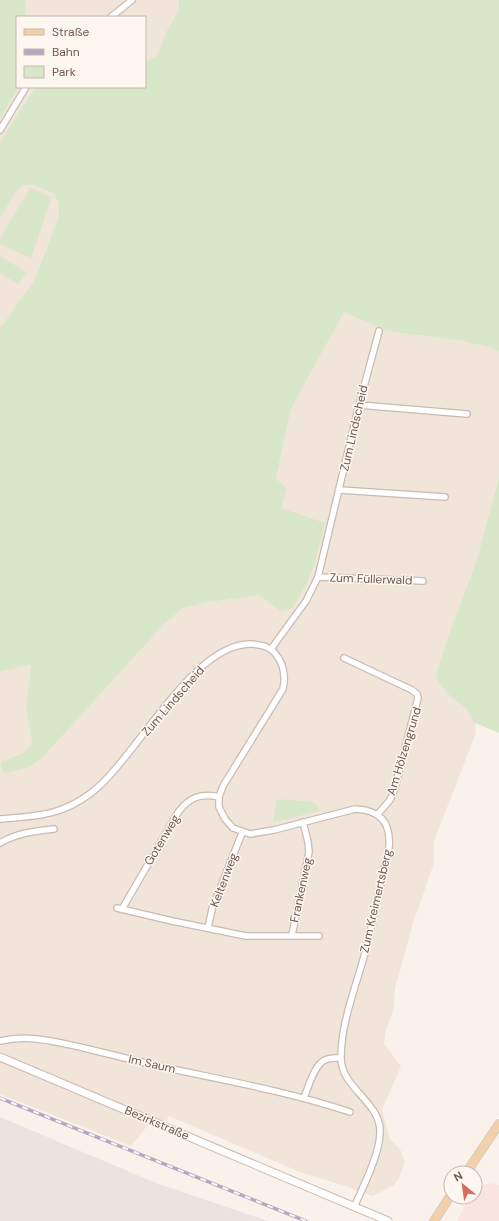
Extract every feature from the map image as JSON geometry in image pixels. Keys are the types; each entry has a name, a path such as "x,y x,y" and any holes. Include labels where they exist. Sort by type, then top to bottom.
{"main road":[{"path":"471,1165 499,1124"},
{"path":"434,1221 444,1205"}],"street":[{"path":"112,16 132,0"},
{"path":"0,130 25,88"},
{"name":"Zum Lindscheid","path":"0,819 51,814 77,802 102,784 116,769 193,674 207,662 229,649 246,644 256,644 271,649 306,601 318,577 379,331"},
{"path":"360,405 467,414"},
{"path":"340,490 445,496"},
{"name":"Zum Füllerwald","path":"318,577 423,581"},
{"path":"271,649 285,670 283,689 230,773 219,798 219,807 225,819 234,828 250,834 355,809 366,809 378,814"},
{"name":"Am Hölzengrund","path":"344,658 412,690 417,694 418,698 394,791 390,800 378,814"},
{"name":"Gotenweg","path":"208,928 119,908 185,803 194,798 203,796 219,798"},
{"name":"Zum Kreimertsberg","path":"354,1207 374,1159 380,1138 380,1129 374,1111 346,1076 342,1068 340,1058 347,1018 365,953 389,847 389,831 378,814"},
{"name":"Frankenweg","path":"292,936 309,852 303,822"},
{"path":"0,843 24,833 54,829"},
{"name":"Keltenweg","path":"208,928 212,909 242,832"},
{"name":"Frankenweg","path":"208,928 246,936 319,936"},
{"name":"Im Saum","path":"0,1041 9,1039 38,1038 304,1098 350,1112"},
{"name":"Bezirkstraße","path":"0,1057 388,1221"},
{"path":"304,1098 314,1074 321,1063 324,1060 331,1058 340,1058"}],"shaded area":[{"path":"26,0 179,0 179,10 167,30 157,56 146,62 146,16 26,16 25,13"},
{"path":"18,88 34,88 0,142 0,119"},
{"path":"23,185 34,185 53,193 59,203 59,216 34,281 0,328 0,218 16,192"},
{"path":"344,312 386,331 463,341 491,348 499,352 499,477 477,559 452,626 439,683 449,695 467,710 475,723 476,733 434,841 434,863 413,923 395,988 394,1007 385,1034 384,1044 401,1066 382,1110 390,1139 400,1149 405,1162 399,1178 393,1186 372,1196 300,1172 169,1116 161,1130 148,1125 131,1146 0,1094 0,672 31,663 26,708 32,743 25,752 1,762 5,773 183,608 257,595 268,601 293,608 306,585 269,541 287,489 276,480 291,409"},
{"path":"0,1117 156,1183 268,1221 0,1221"},
{"path":"490,1183 499,1185 499,1221 457,1221 465,1205 483,1205 483,1185"}],"green space":[{"path":"0,0 26,0 25,13 26,16 16,16 16,88 18,88 0,119"},
{"path":"179,0 499,0 499,352 491,348 463,341 386,331 344,312 291,409 276,479 287,489 281,508 325,523 314,566 306,585 293,608 281,612 268,601 257,595 183,608 162,626 41,759 27,768 5,773 2,772 1,762 25,752 32,743 26,708 31,664 0,672 0,328 34,281 59,216 59,203 53,193 34,185 24,185 16,192 0,218 0,142 34,88 146,88 146,62 157,56 167,30 179,10"},
{"path":"30,188 52,197 31,258 0,244 0,238"},
{"path":"0,256 26,272 18,284 0,273"},
{"path":"499,477 499,733 475,723 467,710 449,695 439,683 436,675 452,626 477,559"},
{"path":"277,799 311,802 317,805 320,811 273,822"}],"railway":[{"path":"0,1098 306,1221"}]}
